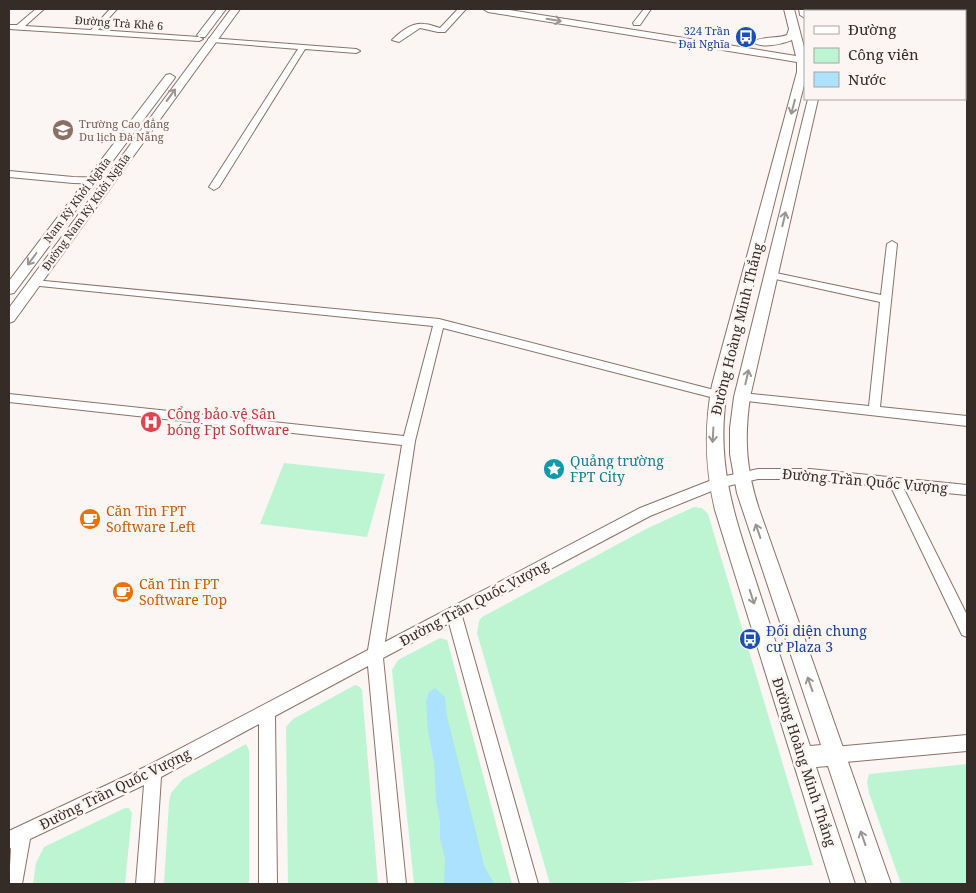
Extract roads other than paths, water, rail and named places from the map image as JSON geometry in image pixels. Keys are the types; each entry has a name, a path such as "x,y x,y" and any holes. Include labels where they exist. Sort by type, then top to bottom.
{"main road":[{"path":"199,39 221,9"},
{"name":"Đường Nam Kỳ Khởi Nghĩa","path":"9,318 235,9"},
{"path":"488,9 538,13 759,53 803,54"},
{"path":"546,9 721,36"},
{"path":"788,9 803,54"},
{"path":"794,29 793,34 785,40 753,41 803,54"},
{"path":"199,39 212,40"},
{"name":"Nam Kỳ Khởi Nghĩa","path":"9,290 199,39"},
{"path":"759,53 790,64 798,72 800,80"},
{"name":"Đường Hoàng Minh Thắng","path":"803,54 800,80 718,395 712,447 717,484 842,884"},
{"name":"Đường Hoàng Minh Thắng","path":"812,100 742,397 737,444 740,477 879,884"},
{"path":"751,270 771,275"},
{"path":"803,757 834,755"}],"street":[{"path":"18,28 40,9"},
{"path":"92,33 114,9"},
{"path":"396,40 418,26 442,30 462,9"},
{"path":"637,23 647,9"},
{"name":"Đường Trà Khê 6","path":"9,27 199,39"},
{"path":"212,40 356,50"},
{"path":"214,187 303,47"},
{"path":"9,185 13,175 109,180"},
{"path":"874,411 892,244"},
{"path":"771,275 886,300"},
{"path":"34,284 439,323 718,395"},
{"path":"397,884 375,655 409,441 439,323"},
{"path":"742,397 967,421"},
{"path":"9,398 409,441"},
{"name":"Đường Trần Quốc Vượng","path":"15,838 153,772 645,512 717,484 740,477 796,474 967,490"},
{"path":"895,483 967,630"},
{"path":"454,613 529,884"},
{"path":"267,712 268,884"},
{"path":"834,755 967,743"},
{"path":"144,884 153,772"},
{"path":"13,884 15,838"}],"water":[{"path":"435,688 445,697 447,716 484,865 494,884 444,884 445,859 440,838 434,762 428,731 426,701 429,692"}],"place":[{"name":"324 Trần Đại Nghĩa","path":"746,37"},
{"name":"Trường Cao đẳng Du lịch Đà Nẵng","path":"63,130"},
{"name":"Cổng bảo vệ Sân bóng Fpt Software","path":"151,422"},
{"name":"Quảng trường FPT City","path":"554,469"},
{"name":"Căn Tin FPT Software Left","path":"90,519"},
{"name":"Căn Tin FPT Software Top","path":"123,592"},
{"name":"Đối diện chung cư Plaza 3","path":"750,639"}]}
